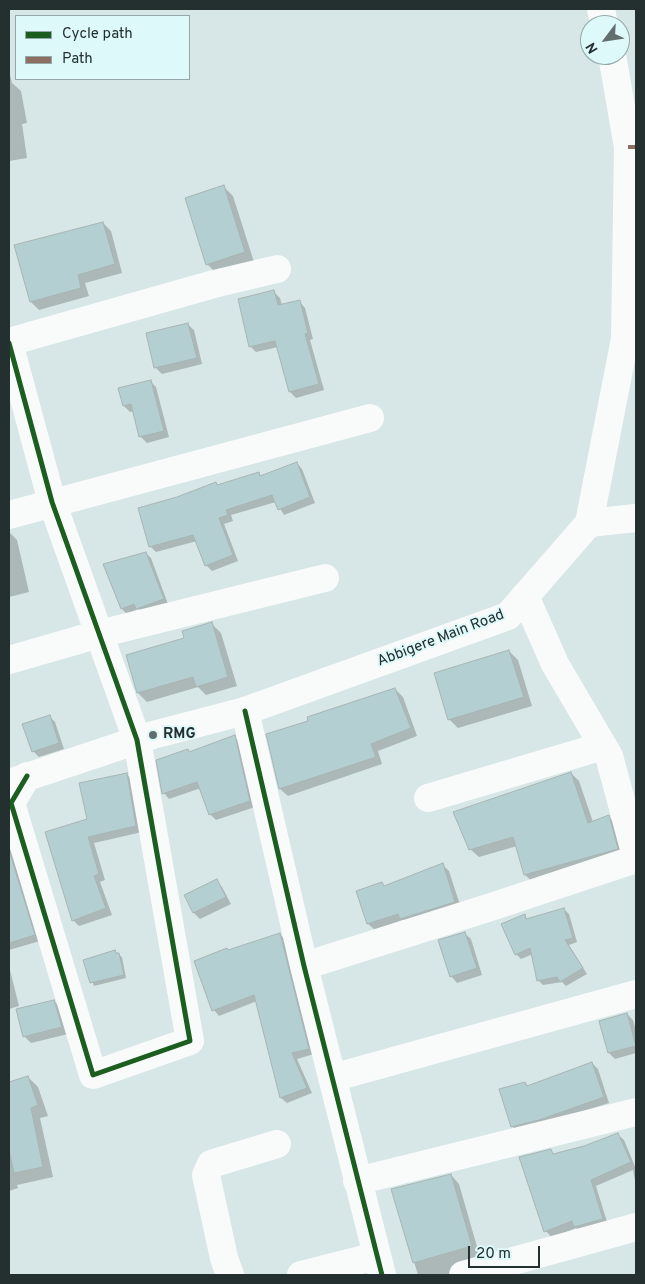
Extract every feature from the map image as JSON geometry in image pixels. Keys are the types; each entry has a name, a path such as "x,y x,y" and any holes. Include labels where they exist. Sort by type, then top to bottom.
{"street":[{"path":"614,65 628,147 625,339 589,523 636,518"},
{"path":"18,780 11,802 93,1075 190,1041 137,740 52,502 9,343 277,269"},
{"path":"9,515 370,418"},
{"name":"Abbigere Main Road","path":"18,780 137,740 245,711 508,616 589,523"},
{"path":"9,660 98,634 325,578"},
{"path":"304,966 494,906 635,850 609,756 554,664 525,596"},
{"path":"245,711 304,966 379,1266 302,1275"},
{"path":"428,798 603,746"},
{"path":"332,1078 636,994"},
{"path":"358,1181 636,1112"},
{"path":"230,1275 224,1258 206,1175 211,1164 277,1144"},
{"path":"463,1275 636,1227"}],"building":[{"path":"224,185 245,252 206,265 185,198"},
{"path":"103,222 115,264 78,275 81,288 30,302 14,245"},
{"path":"274,290 278,305 300,300 308,333 305,334 319,384 289,392 275,341 249,347 238,299"},
{"path":"188,323 197,358 154,368 146,333"},
{"path":"151,380 164,431 139,437 131,404 123,406 118,388"},
{"path":"297,462 310,497 278,510 272,495 226,510 228,515 219,518 233,555 205,566 193,535 149,547 138,508 177,497 216,482 217,485 259,472 260,476"},
{"path":"146,552 164,599 136,609 134,604 121,609 103,564"},
{"path":"212,622 228,677 196,687 193,677 137,693 126,655 184,638 182,631"},
{"path":"509,650 524,697 448,720 434,673"},
{"path":"395,688 411,728 371,744 376,757 279,789 266,734 308,721 307,717"},
{"path":"50,715 59,743 32,752 22,724"},
{"path":"235,735 250,801 209,815 197,782 162,794 156,760 188,749 189,752"},
{"path":"571,772 588,823 609,815 618,849 524,875 513,837 469,850 453,812"},
{"path":"127,773 136,826 88,837 99,874 94,876 106,908 72,921 45,832 87,819 79,783"},
{"path":"9,850 35,935 9,943"},
{"path":"443,863 455,902 400,919 398,914 367,924 356,891 382,882 384,886"},
{"path":"217,879 226,897 193,913 184,895"},
{"path":"564,908 573,938 565,940 583,968 560,982 557,977 537,981 530,948 515,955 501,924 525,914 526,919"},
{"path":"465,932 477,968 450,977 438,940"},
{"path":"280,933 309,1049 292,1053 307,1088 280,1098 254,995 212,1011 194,961 227,948 228,950"},
{"path":"115,950 116,953 119,953 124,975 90,983 83,960"},
{"path":"54,1000 62,1027 23,1037 16,1009"},
{"path":"627,1013 636,1046 608,1053 599,1021"},
{"path":"592,1062 604,1097 539,1120 511,1127 499,1089 525,1082 527,1086"},
{"path":"28,1076 38,1105 31,1108 43,1167 14,1173 9,1150 9,1082"},
{"path":"618,1133 631,1162 591,1180 603,1219 574,1227 572,1221 544,1232 519,1157 551,1149 553,1154 584,1146"},
{"path":"451,1174 472,1246 413,1263 391,1189"}],"marked path":[{"path":"628,147 636,147"}],"cycle path":[{"path":"9,343 52,502 137,740 190,1041 93,1075 11,803 27,776"},
{"path":"245,711 304,966 382,1275"}],"place":[{"name":"RMG","path":"153,735"}]}
